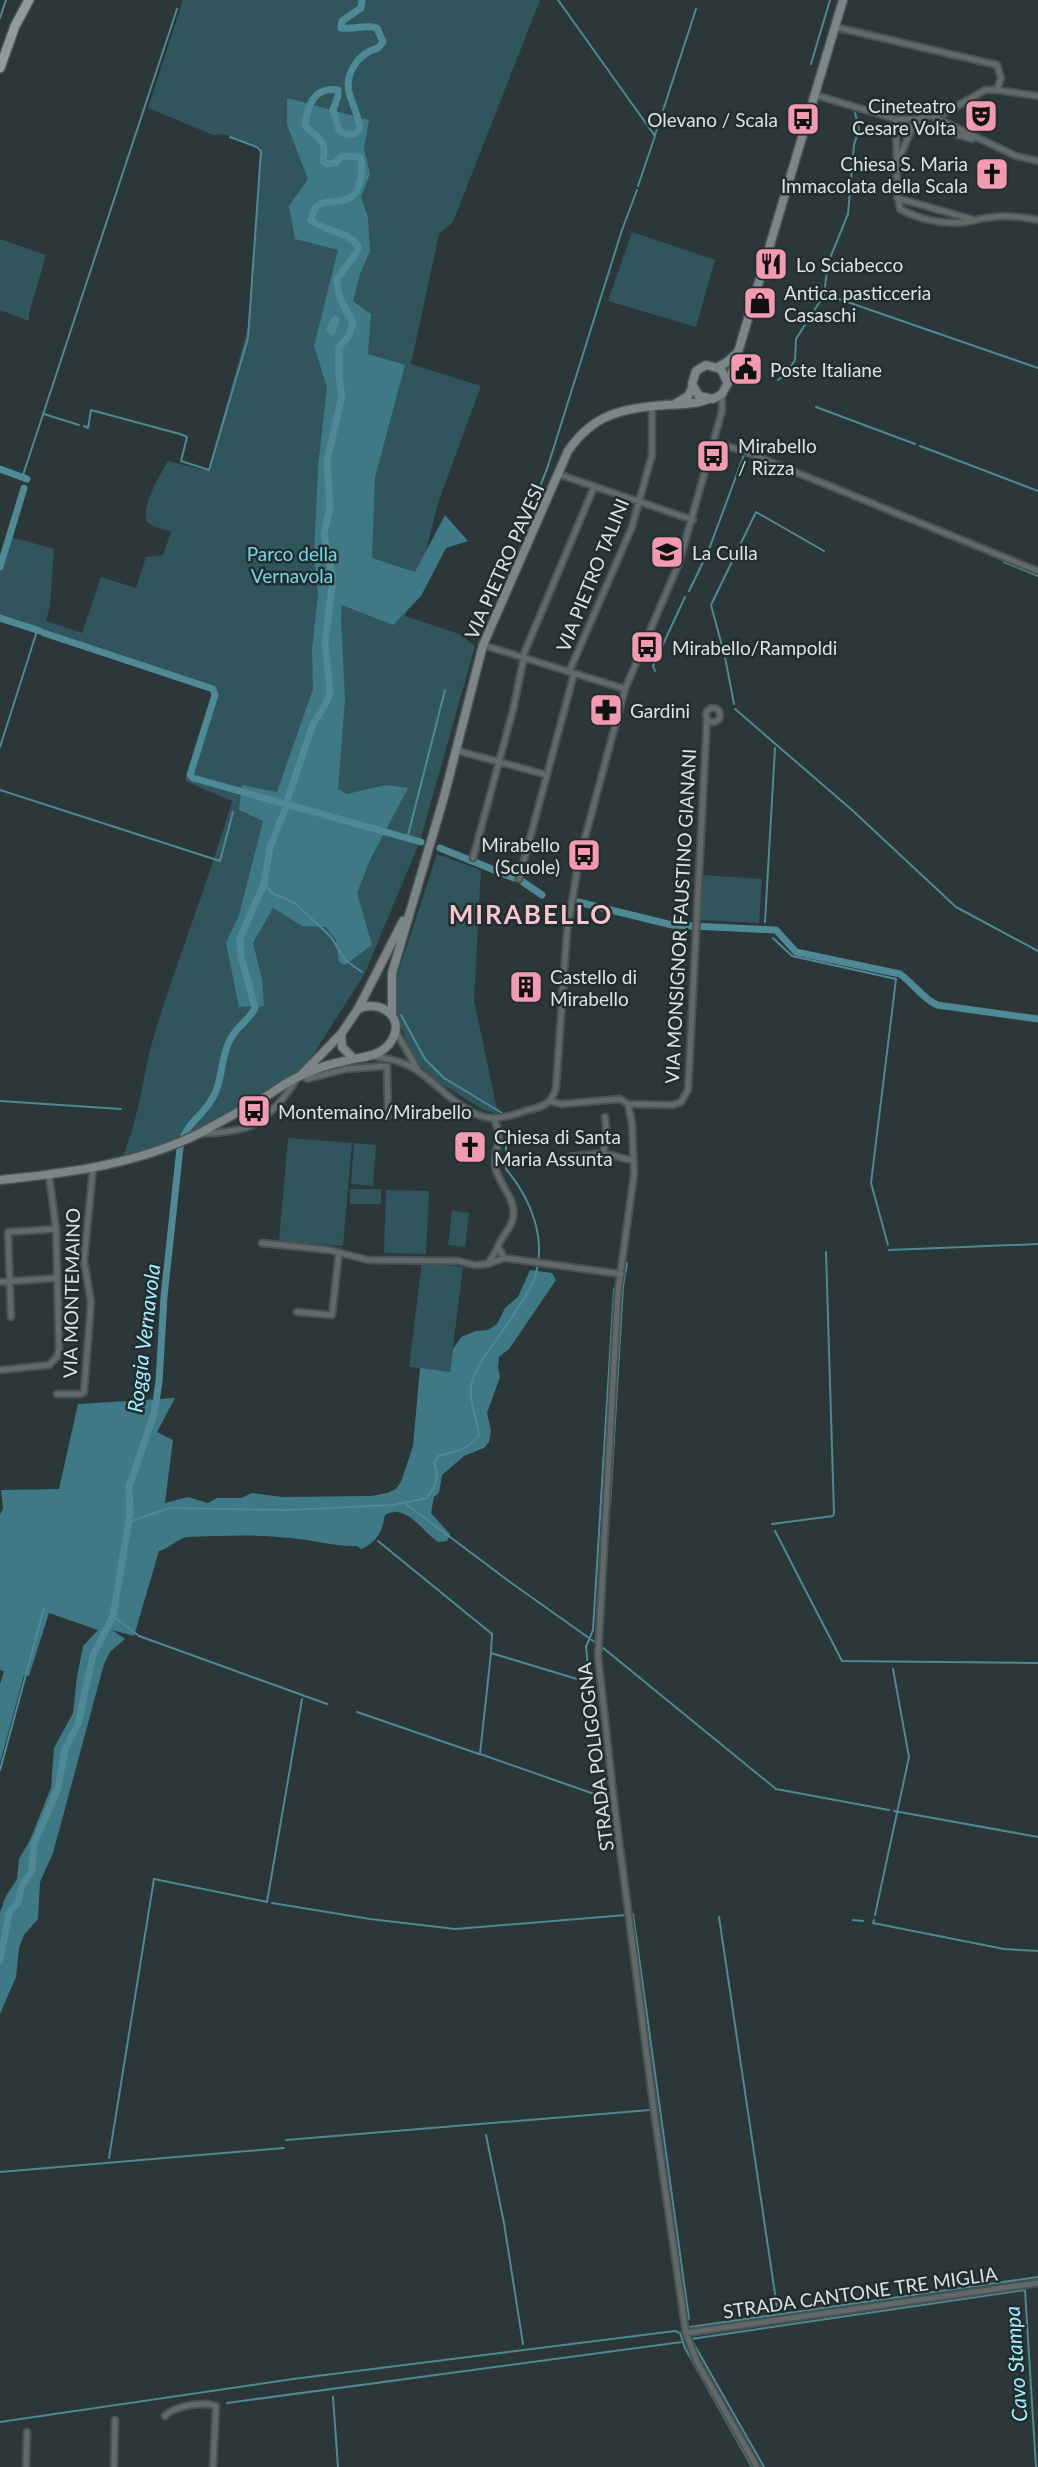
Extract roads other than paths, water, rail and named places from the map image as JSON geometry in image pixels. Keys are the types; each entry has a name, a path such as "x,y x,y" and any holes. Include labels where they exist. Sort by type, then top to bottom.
{"main road":[{"path":"0,68 26,2"}],"street":[{"path":"0,1180 93,1168 178,1142 302,1077 354,1059 396,1059 419,1072 445,1094 476,1114 493,1118 543,1106 550,1101 556,1088 561,993 572,896 625,689 679,563 693,520 719,427 722,394 738,352 843,0"},
{"path":"835,27 998,65 1001,78 997,90"},
{"path":"815,94 896,119 916,119 947,112 985,90 1038,96"},
{"path":"932,116 1016,156 1038,161"},
{"path":"896,119 897,198 900,209 949,223 993,216 1020,216 1038,220"},
{"path":"916,119 923,125 985,142"},
{"path":"897,166 916,119"},
{"path":"897,198 974,220"},
{"path":"722,394 711,399 699,396 693,387 692,378 698,369 706,365 718,366 738,352"},
{"path":"718,366 724,372 727,382"},
{"path":"671,405 685,399 693,387"},
{"path":"711,399 719,411 719,427"},
{"name":"VIA PIETRO PAVESI","path":"392,1016 393,974 483,645 574,442 593,424 616,412 691,404 711,399"},
{"name":"VIA PIETRO TALINI","path":"519,879 571,673 632,527 652,455 652,407"},
{"path":"714,443 744,451 1038,571"},
{"path":"558,474 693,520"},
{"path":"473,858 513,710 523,656 594,486"},
{"path":"483,645 625,689"},
{"name":"VIA MONSIGNOR FAUSTINO GIANANI","path":"628,1104 672,1105 681,1101 688,1090 707,719"},
{"path":"456,750 547,775"},
{"name":"VIA PIETRO PAVESI","path":"358,1009 396,939 420,879"},
{"path":"201,1132 214,1134 253,1125 276,1106 341,1034 358,1009 375,1005 388,1010 395,1030 419,1072"},
{"path":"302,1077 346,1069 367,1060 388,1046 395,1030"},
{"path":"341,1034 342,1047 354,1059"},
{"path":"367,1060 387,1066 388,1116"},
{"path":"550,1101 561,1104 620,1099 628,1104"},
{"name":"STRADA POLIGOGNA","path":"628,1104 634,1161 621,1274 598,1656 655,2118 686,2333 695,2360 757,2467"},
{"path":"603,1153 607,1136 605,1116"},
{"path":"488,1264 514,1217 512,1204 495,1165 499,1145 498,1126 493,1118"},
{"path":"570,1157 603,1153 634,1161"},
{"name":"VIA MONTEMAINO","path":"57,1394 84,1392 91,1302 84,1261 93,1168"},
{"path":"0,1370 49,1365 57,1357 56,1229 49,1175"},
{"path":"11,1317 8,1232 56,1229"},
{"path":"262,1243 339,1252 368,1260 459,1261 474,1265 488,1264 504,1258 621,1274"},
{"path":"498,1247 504,1258"},
{"path":"297,1312 332,1315 339,1252"},
{"path":"0,1282 57,1278"},
{"name":"STRADA CANTONE TRE MIGLIA","path":"686,2333 1038,2283"},
{"path":"165,2416 170,2410 209,2403 216,2406 214,2467"},
{"path":"114,2467 115,2420"},
{"path":"26,2467 27,2432"}],"waterway":[{"path":"0,18 6,0"},
{"name":"Roggia Vernavola","path":"287,801 313,724 330,691 325,642 333,579 324,534 330,508 327,461 342,396 339,347 348,337 353,323 340,298 337,279 357,252 358,246 348,237 311,220 319,204 350,198 358,188 362,169 360,157 342,156 335,163 327,164 323,161 323,144 305,126 313,99 323,91 338,90 333,110 339,130 345,134 355,134 360,128 348,88 349,80 359,60 383,42 377,28 341,28 342,21 361,8 362,0"},
{"path":"558,0 655,136 638,186"},
{"path":"811,64 830,0"},
{"path":"22,478 177,9"},
{"path":"655,135 696,9"},
{"path":"778,380 786,374 795,360 796,339 824,295 828,263 848,214 854,145 859,129 855,113"},
{"path":"84,426 88,428 91,410 180,434 187,437 181,461 209,470 248,338 261,151 230,137"},
{"path":"532,506 547,469 637,190"},
{"path":"830,296 1038,368"},
{"path":"816,407 915,444"},
{"path":"44,414 79,425"},
{"path":"920,446 1038,491"},
{"path":"689,591 708,552 744,455"},
{"path":"0,469 27,479"},
{"path":"0,567 24,488"},
{"path":"734,704 711,605 756,512 824,551"},
{"path":"1004,562 1038,576"},
{"path":"655,671 653,666 685,597"},
{"path":"0,618 40,631"},
{"path":"0,747 37,631"},
{"path":"44,633 213,689 215,695 190,775 193,778 421,842"},
{"path":"407,839 445,690"},
{"path":"735,709 852,810 956,907 1038,951"},
{"path":"765,922 775,748"},
{"path":"0,790 220,861 233,812"},
{"name":"Roggia Vernavola","path":"0,1960 9,1913 18,1902 22,1885 32,1871 34,1844 58,1788 65,1749 78,1724 93,1655 113,1616 130,1514 129,1487 154,1414 159,1382 164,1297 180,1148 186,1132 216,1092 226,1049 232,1036 255,1008 241,956 240,938 264,884 270,847 285,810"},
{"path":"440,848 514,878"},
{"path":"523,882 542,895"},
{"path":"264,884 272,893 295,903 331,937 345,960 362,972"},
{"path":"574,901 672,925 776,930 796,952 900,974 937,1005 1038,1019"},
{"path":"773,938 792,956 896,979 871,1183 888,1245"},
{"path":"401,1015 425,1059 444,1078 502,1113"},
{"path":"0,1101 121,1109"},
{"path":"129,1522 169,1508 288,1510 393,1505 427,1498 436,1481 434,1463 438,1456 466,1447 479,1435 471,1398 475,1373 527,1294 538,1265 535,1221 523,1193 506,1169 506,1137"},
{"path":"889,1250 1038,1244"},
{"path":"772,1524 833,1516 834,1513 826,1252"},
{"path":"610,1506 623,1286 627,1263"},
{"path":"600,1796 480,1754 491,1653 590,1683 586,1647 593,1630 614,1289"},
{"path":"406,1504 596,1643"},
{"path":"775,1531 842,1661 1038,1663"},
{"path":"378,1541 492,1634 491,1652"},
{"path":"0,1770 44,1608"},
{"path":"113,1616 139,1636 327,1704"},
{"path":"602,1647 776,1789 889,1810"},
{"path":"875,1915 909,1757 893,1669"},
{"path":"109,2158 154,1879 267,1902 302,1699"},
{"path":"357,1712 479,1754"},
{"path":"894,1811 1038,1837"},
{"path":"272,1903 455,1929 626,1915"},
{"path":"633,1914 689,2319"},
{"path":"719,1917 778,2314"},
{"path":"853,1920 863,1921"},
{"path":"874,1920 873,1923 1004,1949 1038,1951"},
{"path":"286,2140 650,2110"},
{"path":"486,2135 504,2223 523,2344"},
{"path":"0,2172 284,2148"},
{"path":"690,2327 1038,2277"},
{"name":"Cavo Stampa","path":"764,2467 691,2339 1025,2290 1036,2467"},
{"path":"0,2422 293,2379 675,2331 680,2333 685,2348 752,2467"},
{"path":"227,2403 682,2342"},
{"path":"333,2397 338,2467"}],"place":[{"name":"Cineteatro Cesare Volta","path":"981,116"},
{"name":"Olevano / Scala","path":"803,119"},
{"name":"Chiesa S. Maria Immacolata della Scala","path":"992,174"},
{"name":"Lo Sciabecco","path":"771,264"},
{"name":"Antica pasticceria Casaschi","path":"760,303"},
{"name":"Poste Italiane","path":"746,369"},
{"name":"Mirabello / Rizza","path":"713,456"},
{"name":"La Culla","path":"667,552"},
{"name":"Mirabello/Rampoldi","path":"647,647"},
{"name":"Gardini","path":"606,710"},
{"name":"Mirabello (Scuole)","path":"584,855"},
{"name":"Castello di Mirabello","path":"526,987"},
{"name":"Montemaino/Mirabello","path":"254,1111"},
{"name":"Chiesa di Santa Maria Assunta","path":"470,1147"}],"district":[{"name":"MIRABELLO","path":"531,914"}],"park label":[{"name":"Parco della Vernavola","path":"292,564"}]}
